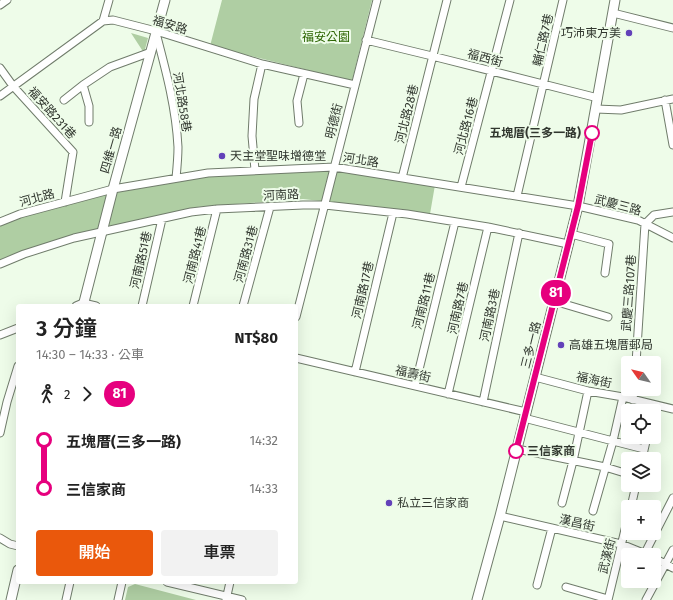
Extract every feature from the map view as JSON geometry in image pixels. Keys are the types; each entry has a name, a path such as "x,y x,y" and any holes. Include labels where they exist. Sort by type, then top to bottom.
{"street":[{"path":"0,5 7,0"},
{"path":"0,96 103,21 109,0"},
{"name":"四維一路","path":"81,304 103,231 113,189 165,0"},
{"name":"明德街","path":"298,309 376,0"},
{"name":"河北路28巷","path":"402,178 447,0"},
{"name":"河北路16巷","path":"461,187 510,0"},
{"name":"輔仁路7巷","path":"516,196 564,0"},
{"name":"三多一路","path":"477,600 500,516 578,206 615,0"},
{"path":"612,13 673,28"},
{"name":"福安路","path":"103,21 113,20 262,64 354,85"},
{"name":"河北路58巷","path":"156,32 168,78 175,116 178,149 176,178"},
{"name":"福西街","path":"366,40 598,98"},
{"path":"64,100 110,67 151,52"},
{"path":"255,170 252,136 254,99 262,64"},
{"path":"0,68 13,86"},
{"path":"300,122 297,101 304,74"},
{"path":"83,85 89,106 89,122"},
{"name":"福安路231巷","path":"13,86 73,152 65,202"},
{"path":"596,109 620,110 673,99"},
{"path":"665,100 673,145"},
{"name":"河北路","path":"0,222 20,214 113,189 176,178 208,173 334,167 578,206"},
{"name":"河南路","path":"0,264 46,248 103,231 191,212 217,209 303,205 325,205 455,222 519,233 568,244"},
{"name":"武慶三路","path":"578,206 632,218 673,238"},
{"name":"河南路31巷","path":"244,304 270,207"},
{"name":"河南路41巷","path":"193,304 217,209"},
{"path":"645,224 654,215 673,212"},
{"name":"河南路17巷","path":"355,372 393,213"},
{"name":"河南路51巷","path":"142,304 162,219"},
{"name":"河南路11巷","path":"414,386 455,222"},
{"name":"武慶三路107巷","path":"636,356 645,224"},
{"name":"河南路7巷","path":"448,394 488,227"},
{"name":"河南路3巷","path":"483,402 519,233"},
{"path":"571,234 609,244 605,273"},
{"path":"554,301 608,318"},
{"path":"0,335 16,329"},
{"name":"福壽街","path":"298,358 483,402 578,433 644,450"},
{"path":"0,433 16,373"},
{"name":"福海街","path":"535,377 588,391 623,397 644,404"},
{"path":"562,503 573,462 588,391"},
{"path":"633,396 633,400"},
{"path":"593,511 604,467 613,441 623,397"},
{"name":"福海街","path":"661,408 673,409"},
{"path":"644,450 645,444"},
{"path":"517,448 621,472"},
{"path":"649,548 673,498"},
{"name":"漢昌街","path":"500,516 622,544 632,548"},
{"path":"537,585 552,528"},
{"path":"0,538 16,546"},
{"name":"武漢街","path":"608,600 623,540"},
{"path":"646,600 673,550"},
{"path":"661,562 673,568"},
{"path":"11,600 16,579"},
{"path":"66,600 70,584"},
{"path":"118,600 122,584"},
{"path":"174,584 226,598 242,600"},
{"path":"226,598 230,584"},
{"path":"566,587 608,600"}],"green space":[{"name":"福安公園","path":"222,0 372,0 352,81 210,46"},
{"path":"131,33 148,38 144,53"},
{"path":"331,171 435,185 430,214 303,199 197,207 74,234 0,261 0,226 21,217 108,194 207,177 283,172"},
{"path":"135,584 196,600 125,600 128,587"}],"bus line":[{"name":"81","path":"516,451 578,206 592,133"}],"place":[{"name":"巧沛東方美","path":"629,33"},
{"name":"五塊厝(三多一路)","path":"592,133"},
{"name":"天主堂聖味增德堂","path":"222,156"},
{"name":"高雄五塊厝郵局","path":"561,345"},
{"name":"三信家商","path":"516,451"},
{"name":"私立三信家商","path":"389,503"}]}
